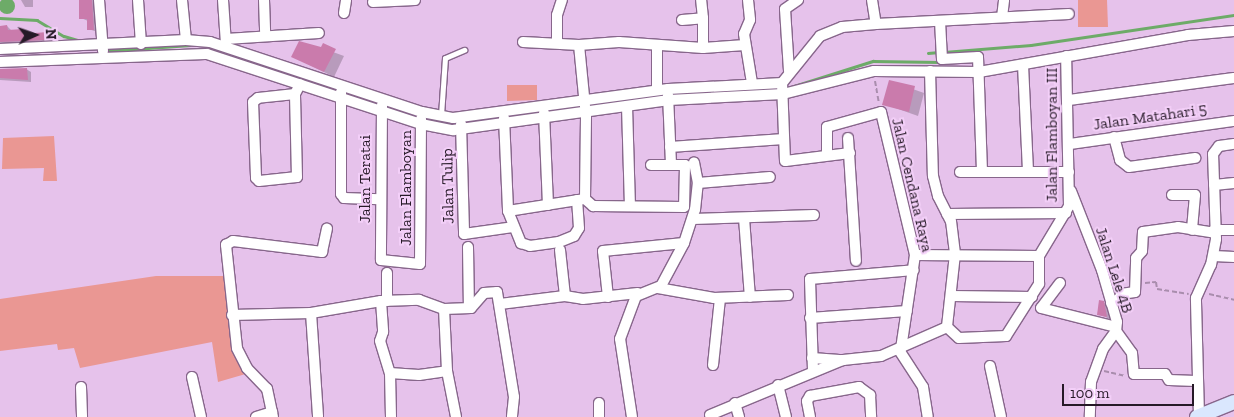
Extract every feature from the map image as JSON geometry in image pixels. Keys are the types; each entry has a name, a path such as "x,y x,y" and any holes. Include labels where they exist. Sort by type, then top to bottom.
{"street":[{"path":"99,0 103,51"},
{"path":"138,0 141,44"},
{"path":"182,0 186,40"},
{"path":"223,0 230,61"},
{"path":"264,0 265,36"},
{"path":"344,13 346,0"},
{"path":"373,2 415,0"},
{"path":"556,42 562,0"},
{"path":"701,0 703,48"},
{"path":"748,0 750,20 744,34 752,83"},
{"path":"789,71 784,9 798,0"},
{"path":"872,0 876,24"},
{"path":"1002,17 1004,0"},
{"path":"850,154 827,155 787,162 782,88 789,71 820,36 842,27 1069,14"},
{"path":"682,20 703,18"},
{"path":"940,21 941,52 944,60 978,57 982,172"},
{"path":"0,49 33,48 202,54 230,61 421,124 461,124 584,106 657,90 668,94 782,88 874,71 979,72 1066,56 1234,31"},
{"path":"228,44 265,36 319,33"},
{"path":"0,62 34,60 141,44 186,40 228,44 344,86 461,124"},
{"path":"523,42 556,42 579,46 619,42 703,48 745,45"},
{"path":"504,118 508,211 513,227 525,245 559,242 574,236 580,228 584,106 579,46"},
{"path":"657,46 657,90"},
{"path":"33,48 34,60"},
{"name":"Jalan Flamboyan III","path":"1066,56 1070,144 1069,189 1066,213"},
{"path":"1023,65 1028,171"},
{"path":"930,71 933,176 938,196 948,214 955,254 947,327"},
{"path":"1069,100 1234,78"},
{"path":"584,106 627,106 668,94 752,83 782,88"},
{"path":"295,94 258,98 253,102 256,178 258,181 298,176 295,94 300,84"},
{"path":"344,86 339,97 341,194 344,198 380,199"},
{"path":"668,94 671,164"},
{"name":"Jalan Teratai","path":"381,260 380,111 383,99"},
{"path":"627,106 630,206"},
{"name":"Jalan Flamboyan","path":"381,260 420,264 422,112"},
{"path":"544,112 548,205"},
{"name":"Jalan Cendana Raya","path":"827,155 827,127 881,112 915,255 900,350"},
{"name":"Jalan Matahari 5","path":"1070,144 1114,136 1234,121"},
{"name":"Jalan Tulip","path":"461,124 464,234 513,227"},
{"path":"1114,136 1120,160 1129,167 1195,158"},
{"path":"848,138 856,261"},
{"path":"670,147 784,139"},
{"path":"1234,144 1215,149 1214,256 1197,295 1196,381 1198,417 1234,402"},
{"path":"651,165 681,164 692,166"},
{"path":"508,211 581,200 593,206 684,207 692,166"},
{"path":"658,288 684,243 693,219 698,183 692,166"},
{"path":"960,172 1069,172"},
{"path":"698,183 770,177"},
{"path":"1214,185 1234,183"},
{"name":"Jalan Lele 4B","path":"1069,189 1097,256 1116,329 1103,349 1094,370 1088,402 1090,417"},
{"path":"1172,195 1195,195 1192,230"},
{"path":"948,214 1066,213"},
{"path":"947,327 959,338 1006,336 1039,284 1040,256 1066,213"},
{"path":"693,219 814,214"},
{"path":"744,218 750,296"},
{"path":"1110,303 1120,298 1120,294 1135,292 1136,258 1142,251 1143,232 1178,227 1214,232 1234,230"},
{"path":"256,417 273,415 266,390 240,358 232,315 227,264 228,242 322,252 327,230"},
{"path":"608,297 602,251 684,243"},
{"path":"468,247 469,308"},
{"path":"560,250 565,296"},
{"path":"915,255 1040,256"},
{"path":"1214,256 1234,257"},
{"path":"814,370 810,318 810,279 914,270"},
{"path":"387,273 383,332 380,341 390,373 391,417"},
{"path":"1060,283 1042,308 1116,329 1132,353 1134,374 1165,374 1169,380 1196,381"},
{"path":"500,304 565,296 582,299 608,297 658,288 720,298 788,295"},
{"path":"232,315 311,313 384,301 419,300 444,309 469,308 485,292 498,292 514,397 512,417"},
{"path":"632,417 619,349 622,333 638,293"},
{"path":"951,296 1032,297"},
{"path":"713,365 720,298"},
{"path":"444,309 447,371 456,417"},
{"path":"810,318 907,310"},
{"path":"311,313 318,417"},
{"path":"812,358 842,360 881,356 900,350 947,327"},
{"path":"900,350 923,387 928,417"},
{"path":"710,415 814,370 842,360"},
{"path":"990,366 1001,417"},
{"path":"390,373 419,375 447,371"},
{"path":"192,377 201,417"},
{"path":"778,385 786,417"},
{"path":"81,387 82,417"},
{"path":"810,417 807,401 810,396 859,387 870,395 871,417"},
{"path":"598,403 599,417"},
{"path":"735,403 739,417"}],"lane":[{"path":"441,116 445,58 464,50"}],"path":[{"path":"874,71 881,112"},
{"path":"1135,284 1156,282 1157,289 1197,295 1218,293 1234,300"},
{"path":"1094,370 1134,374"}],"shaded area":[{"path":"7,-2 15,6 7,14 -1,6"},
{"path":"1078,0 1107,0 1108,27 1078,27"},
{"path":"507,85 537,85 537,100 507,101"},
{"path":"54,136 57,181 43,181 44,168 2,169 3,138"},
{"path":"156,276 226,276 235,344 249,373 218,382 212,342 80,368 74,348 58,350 57,344 0,351 0,299"}],"building":[{"path":"79,0 92,0 94,30 87,30 87,19 79,19"},
{"path":"7,25 8,30 23,29 24,34 47,32 48,40 0,42 0,26"},
{"path":"299,41 321,47 323,43 336,49 324,72 291,57"},
{"path":"27,68 28,80 0,78 0,69"},
{"path":"889,80 915,86 909,112 882,105"},
{"path":"1099,300 1104,301 1107,317 1097,315"}],"waterway":[{"path":"944,52 1031,45 1234,15"},
{"path":"0,18 37,20 64,36 81,41"},
{"path":"106,51 190,45"},
{"path":"928,53 939,52"},
{"path":"794,86 873,61 939,62"},
{"path":"672,94 778,89"},
{"path":"587,105 666,95"},
{"path":"506,117 582,106"},
{"path":"464,123 500,118"}]}
